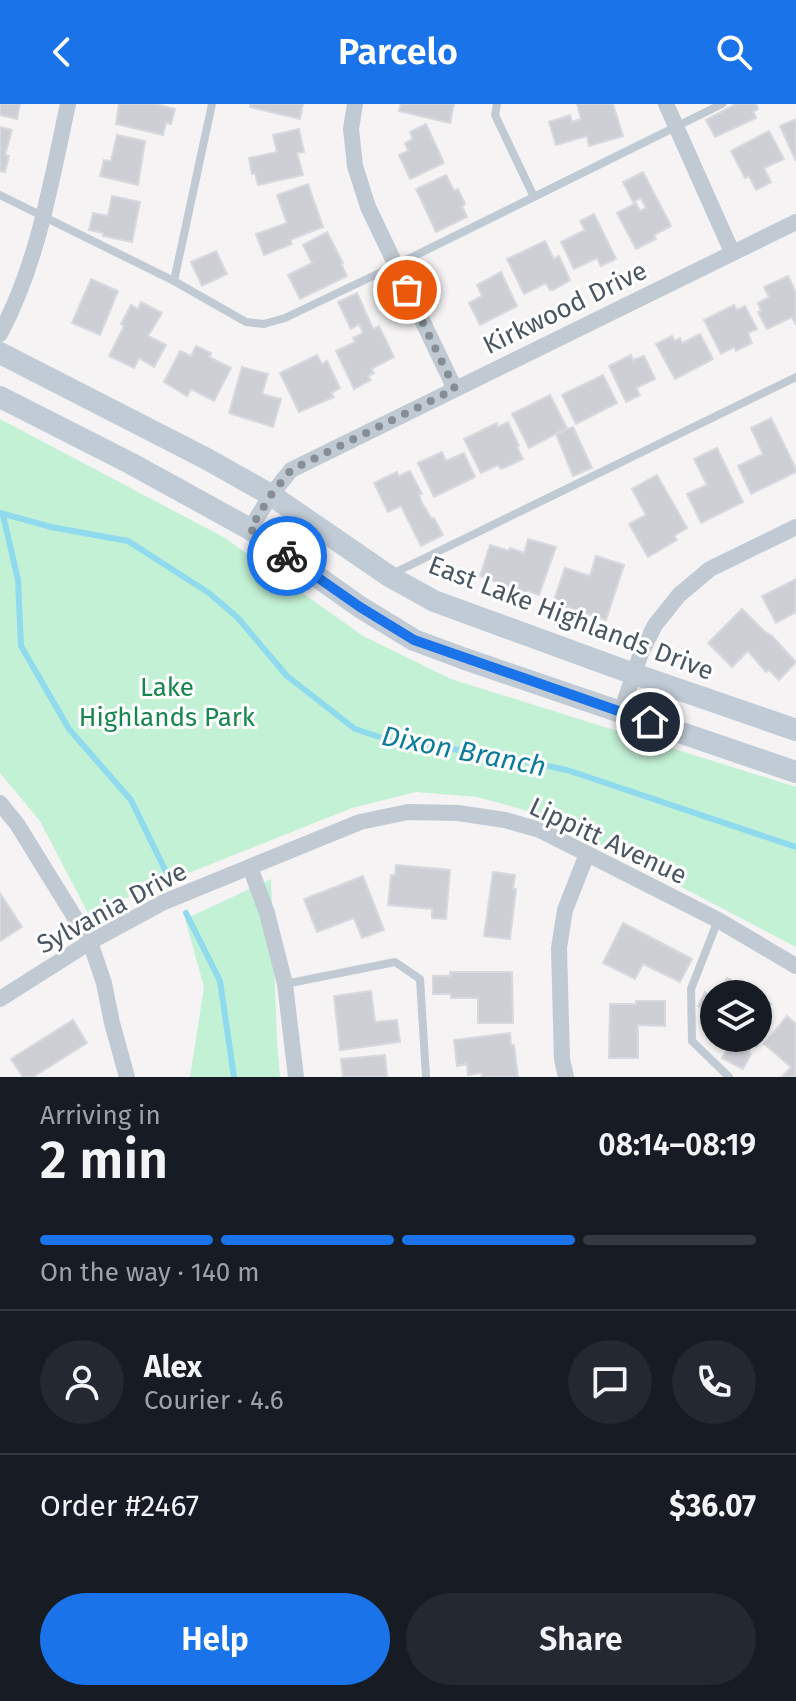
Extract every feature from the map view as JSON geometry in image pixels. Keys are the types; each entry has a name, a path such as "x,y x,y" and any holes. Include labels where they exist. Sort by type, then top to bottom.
{"main road":[{"name":"East Lake Highlands Drive","path":"0,353 271,495 389,576 434,601 634,674 795,726"},
{"path":"0,397 250,529 360,607 414,640 796,772"}],"street":[{"path":"0,334 18,297 38,240 68,104"},
{"path":"355,104 351,129 355,166 368,207 455,389"},
{"path":"666,104 732,252"},
{"name":"Kirkwood Drive","path":"250,529 291,470 796,222"},
{"path":"621,712 641,653 655,625 679,595 710,569 796,527"},
{"path":"0,803 17,824 90,942 104,983 127,1077"},
{"name":"Lippitt Avenue","path":"250,867 360,822 408,812 458,813 505,820 540,830 718,920 796,966"},
{"path":"566,1077 562,1059 559,948 565,910 587,854"},
{"path":"250,867 267,913 285,984 296,1077"},
{"name":"Sylvania Drive","path":"0,999 90,942 164,902 250,867"}],"lane":[{"path":"174,281 212,104"},
{"path":"497,104 495,115 534,197"},
{"path":"0,195 174,281 246,322 264,324 285,318 396,265 722,104"},
{"path":"389,576 796,377"},
{"path":"718,920 691,989 692,1041 729,1077"},
{"path":"285,984 395,962 420,979 426,1077"}],"green space":[{"name":"Lake Highlands Park","path":"0,419 225,538 363,636 451,679 796,787 796,947 546,816 477,797 416,792 352,808 88,913 40,821 0,773"},
{"path":"271,879 280,1077 190,1077 204,987 185,919"}],"building":[{"path":"0,104 20,104 17,119 0,115"},
{"path":"119,104 155,104 175,109 171,124 166,123 163,135 116,124"},
{"path":"250,104 303,104 300,119 250,107"},
{"path":"401,104 454,104 450,123 399,111"},
{"path":"577,104 613,104 623,136 589,146 587,136 556,145 549,122 570,115 572,122 581,119"},
{"path":"736,104 756,104 758,109 753,112 756,118 715,137 706,120"},
{"path":"796,119 796,161 780,126"},
{"path":"426,124 444,163 410,179 399,155 408,151 405,143 413,139 410,132"},
{"path":"0,127 12,130 5,155 9,156 5,172 0,171"},
{"path":"299,129 304,152 297,153 303,175 258,185 249,158 277,152 273,135"},
{"path":"769,131 784,159 764,168 771,182 756,190 749,176 745,178 731,151"},
{"path":"117,135 145,141 138,185 100,176 104,160 111,161"},
{"path":"643,172 671,226 654,235 656,239 636,249 617,213 636,203 640,211 646,208 641,198 633,202 623,182"},
{"path":"446,175 454,191 458,189 467,217 436,232 416,189"},
{"path":"308,184 323,227 290,240 292,244 264,255 256,234 287,223 277,195"},
{"path":"112,196 140,202 132,242 89,230 93,213 108,216"},
{"path":"594,214 616,259 601,266 597,258 574,269 561,242 585,230 580,221"},
{"path":"327,232 347,276 300,299 288,275 312,263 303,245"},
{"path":"545,241 554,259 559,256 570,280 553,290 546,283 524,294 507,259"},
{"path":"216,251 227,274 202,286 191,262"},
{"path":"501,272 517,306 480,325 469,303 482,296 477,285"},
{"path":"788,276 796,293 796,325 792,317 767,329 758,312 761,311 758,303 769,297 764,287"},
{"path":"91,279 118,291 100,335 72,323"},
{"path":"357,293 373,329 379,326 394,357 371,369 374,373 368,376 371,380 354,389 336,351 355,342 353,338 363,333 359,324 351,329 338,302"},
{"path":"141,302 162,313 148,336 166,345 154,367 139,358 134,368 109,356 131,305 138,309"},
{"path":"734,305 737,310 745,306 757,329 748,333 752,343 721,354 704,320"},
{"path":"700,334 713,359 675,379 656,344 672,336 675,341 680,338 682,343"},
{"path":"196,346 231,368 214,401 191,389 187,396 164,382 180,351 191,356"},
{"path":"317,355 322,364 327,361 340,388 331,393 334,397 299,412 280,373"},
{"path":"631,355 633,360 644,356 655,379 636,388 640,395 626,402 609,366"},
{"path":"242,367 268,374 262,394 281,399 273,427 229,413"},
{"path":"603,375 617,403 576,424 562,395"},
{"path":"550,395 567,428 529,448 512,414"},
{"path":"771,418 796,472 751,494 738,466 763,454 751,428"},
{"path":"508,422 523,459 501,469 498,465 481,473 464,439 497,423 498,427"},
{"path":"573,427 592,468 573,476 556,434"},
{"path":"717,448 743,502 701,523 687,494 707,485 694,459"},
{"path":"442,452 446,461 464,453 475,477 434,497 418,463"},
{"path":"410,471 422,494 419,495 422,503 443,535 421,546 401,506 388,512 374,483 397,472 399,476"},
{"path":"657,475 687,528 674,536 677,540 648,557 629,524 646,515 632,489"},
{"path":"528,539 556,547 539,595 528,591 527,594 480,576 490,545 524,553"},
{"path":"596,556 624,565 606,620 553,603 565,568 590,576"},
{"path":"796,579 796,612 776,623 762,596"},
{"path":"742,609 796,662 779,680 769,670 766,672 748,651 732,667 708,643"},
{"path":"396,865 450,870 446,919 432,918 432,909 388,905 391,875 395,875"},
{"path":"493,872 515,875 510,939 484,936"},
{"path":"363,876 384,930 362,938 354,918 317,932 304,899"},
{"path":"0,893 22,927 0,941"},
{"path":"623,923 692,959 680,982 643,964 635,979 603,963"},
{"path":"450,972 512,972 513,1023 478,1023 478,998 433,994 433,976 450,976"},
{"path":"371,991 375,1022 397,1020 400,1042 340,1050 334,996"},
{"path":"636,1001 665,1001 665,1026 638,1025 638,1058 609,1058 610,1004 636,1004"},
{"path":"787,1016 796,1024 796,1077 782,1077 791,1067 772,1051 772,1034"},
{"path":"73,1020 87,1043 33,1077 23,1077 11,1059"},
{"path":"510,1033 518,1077 482,1077 481,1073 468,1075 467,1064 457,1066 454,1040"},
{"path":"725,1052 751,1054 743,1069 722,1058"},
{"path":"385,1055 387,1077 343,1077 341,1059"}],"waterway":[{"name":"Dixon Branch","path":"0,513 51,527 128,541 209,593 237,617 287,676 355,729 407,746 477,751 567,770 796,847"},
{"path":"3,515 18,580 21,646 69,729 131,800 172,884"},
{"path":"186,913 220,981 234,1077"}],"way so far":[{"path":"287,556 250,529 291,470 455,389 407,290"}],"route":[{"path":"287,556 414,640 650,722"}]}
